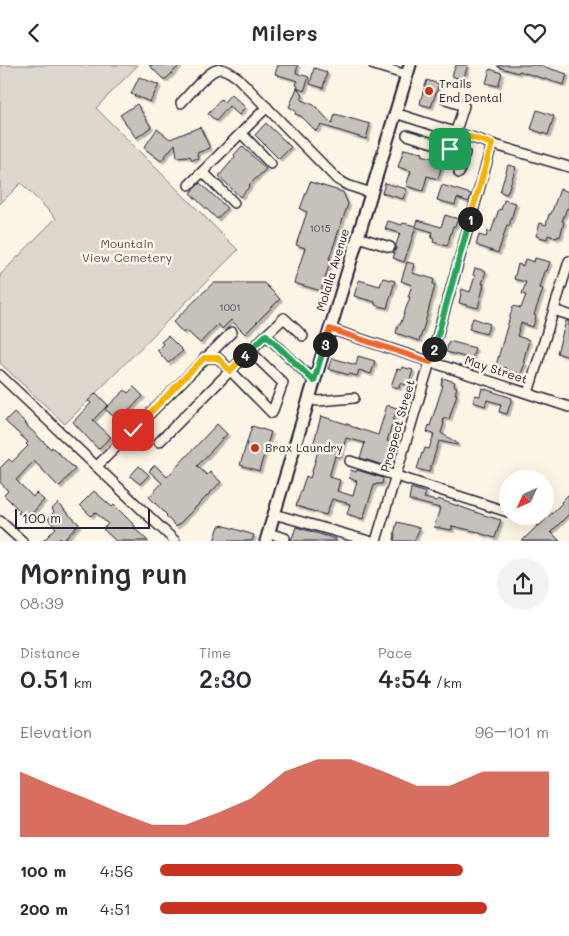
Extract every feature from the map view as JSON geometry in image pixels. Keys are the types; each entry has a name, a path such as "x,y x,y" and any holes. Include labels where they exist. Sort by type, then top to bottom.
{"main road":[{"name":"Molalla Avenue","path":"267,537 408,70"}],"street":[{"path":"374,65 408,70"},
{"path":"181,103 210,73 222,69 228,71 238,77 337,179 347,185 371,193"},
{"path":"446,100 464,106 450,149"},
{"path":"190,185 267,107"},
{"path":"395,113 569,167"},
{"path":"241,133 272,164"},
{"path":"407,135 465,153 459,173"},
{"name":"Prospect Street","path":"376,541 430,362 492,144"},
{"path":"203,171 234,203"},
{"path":"358,237 390,247"},
{"path":"528,393 569,261"},
{"path":"554,310 569,315"},
{"path":"159,442 284,318 303,336"},
{"name":"May Street","path":"330,329 569,407"},
{"path":"97,466 232,332"},
{"path":"266,335 314,381"},
{"path":"204,358 218,358 272,413 282,383 250,351"},
{"path":"0,375 175,541"},
{"path":"309,399 318,401 354,397"},
{"path":"350,461 499,509"},
{"path":"274,514 369,541"},
{"path":"0,521 22,541"},
{"path":"267,537 285,538 284,541"}],"green space":[{"name":"Mountain View Cemetery","path":"0,65 138,65 96,108 238,250 65,424 0,363 0,275 56,218 21,183 0,204"}],"building":[{"path":"149,65 180,65 166,79 163,79"},
{"path":"278,65 298,65 296,73 309,77 304,91 297,88 298,81 275,74"},
{"path":"456,65 468,65 463,80 452,76"},
{"path":"498,65 539,65 567,74 564,85 519,71 518,73 498,67"},
{"path":"314,68 327,72 323,88 310,84"},
{"path":"490,69 502,73 498,86 486,83"},
{"path":"139,77 159,85 150,102 131,94"},
{"name":"Trails End Dental","path":"427,80 439,84 431,107 420,104"},
{"path":"297,88 303,95 301,100 314,105 332,124 335,114 370,124 366,139 321,125 316,131 301,116 295,114 296,111 289,107"},
{"path":"231,94 245,107 239,115 229,106 216,121 208,114 221,99 224,102"},
{"path":"137,104 151,127 136,138 120,115"},
{"path":"537,110 554,116 548,135 531,129"},
{"path":"266,123 291,147 279,159 255,135"},
{"path":"200,127 210,148 197,153 198,158 192,160 190,156 177,157 175,144 161,161 144,148 157,129 170,139"},
{"path":"242,146 266,169 249,185 240,197 219,176"},
{"path":"404,149 423,153 422,155 443,161 438,179 427,176 423,191 406,186 411,171 398,167"},
{"path":"508,165 516,167 507,194 500,192"},
{"path":"310,182 343,192 348,204 329,259 331,259 321,291 294,283 305,248 296,245 307,212 300,209"},
{"path":"200,183 227,208 217,219 190,193"},
{"path":"385,183 407,189 403,199 382,193"},
{"path":"442,185 471,194 469,202 457,198 455,205 437,200"},
{"path":"560,189 569,192 569,209 567,208 562,221 564,222 560,237 548,235 547,239 536,236 540,223 546,225"},
{"path":"504,200 516,203 498,253 476,245 479,235 486,237 488,231 491,232"},
{"path":"445,215 458,219 455,226 453,226 447,246 433,242 434,239 431,238 433,232 416,227 404,262 393,258 400,233 385,229 388,221 416,226 418,220 441,227"},
{"path":"535,258 550,262 540,288 543,289 534,315 536,316 533,327 521,323 517,336 529,340 521,374 505,370 506,368 496,365 513,306 521,308 526,295 522,294 526,282 514,279 518,264 523,266 525,259 534,262"},
{"path":"407,262 414,264 412,273 434,279 433,284 435,285 419,341 396,333 410,297 408,297 412,285 401,281"},
{"path":"475,268 486,271 478,308 459,303 462,289 470,292 475,276 473,275"},
{"path":"383,278 395,281 387,308 375,305 375,302 354,296 359,280 380,286"},
{"path":"213,283 264,283 280,299 245,334 231,320 222,329 218,324 200,343 186,330 183,333 173,322"},
{"path":"473,318 490,324 486,334 469,329"},
{"path":"566,321 569,321 569,357 557,353"},
{"path":"168,336 183,351 168,363 157,350 163,344 161,342"},
{"path":"449,341 475,348 472,359 446,352"},
{"path":"358,356 375,361 371,374 359,370 357,376 328,369 332,358 356,365"},
{"path":"402,367 413,370 408,386 400,383 399,388 391,386 397,369 401,370"},
{"path":"443,378 455,382 454,386 457,387 455,394 457,394 449,419 444,418 441,433 457,443 457,445 439,441 429,472 417,469 422,453 425,448 429,449 434,434 427,432 443,385 441,385"},
{"path":"134,387 143,396 119,421 105,409 125,390 128,393"},
{"path":"482,388 512,398 507,414 499,412 501,404 487,400 485,406 473,402 475,395 480,396"},
{"path":"96,393 108,405 93,420 111,437 98,449 73,422 91,403 88,401"},
{"path":"387,405 397,408 387,441 391,442 387,466 360,458 365,443 346,438 340,457 335,456 329,477 340,480 337,491 353,496 357,481 349,478 351,470 383,478 382,484 374,485 363,519 347,514 350,504 332,499 326,515 296,506 306,476 310,478 318,451 312,449 321,416 378,435"},
{"path":"14,412 51,449 52,447 75,469 59,487 34,461 16,480 33,497 36,493 44,500 26,520 4,495 8,491 0,482 0,468 9,459 12,462 28,446 26,444 28,442 5,421"},
{"path":"217,424 227,434 197,466 207,475 210,472 221,482 176,527 149,497 162,483 149,471 155,465 167,477"},
{"name":"Brax Laundry","path":"252,426 271,432 259,471 240,465"},
{"path":"139,466 149,475 140,484 130,476"},
{"path":"411,488 426,493 424,498 437,501 438,499 499,519 499,525 495,538 452,526 452,530 434,527 440,508 409,500"},
{"path":"94,491 112,507 114,505 148,541 116,541 103,529 108,524 95,512 91,516 80,505"},
{"path":"569,494 569,514 551,532 560,541 522,541 538,525 554,525 554,511"},
{"path":"58,503 79,524 63,541 60,538 57,541 43,541 56,528 48,519 54,512 52,509"},
{"path":"397,522 420,528 414,541 394,541"},
{"path":"222,525 254,535 252,541 214,541 219,526"},
{"path":"296,527 336,539 336,541 291,541"}],"place":[{"name":"Trails End Dental","path":"429,91"},
{"name":"Brax Laundry","path":"255,448"}],"route":[{"path":"133,430 204,358 218,358 230,371 266,335 314,381 330,329 430,362 492,144 455,132 450,149"}]}
